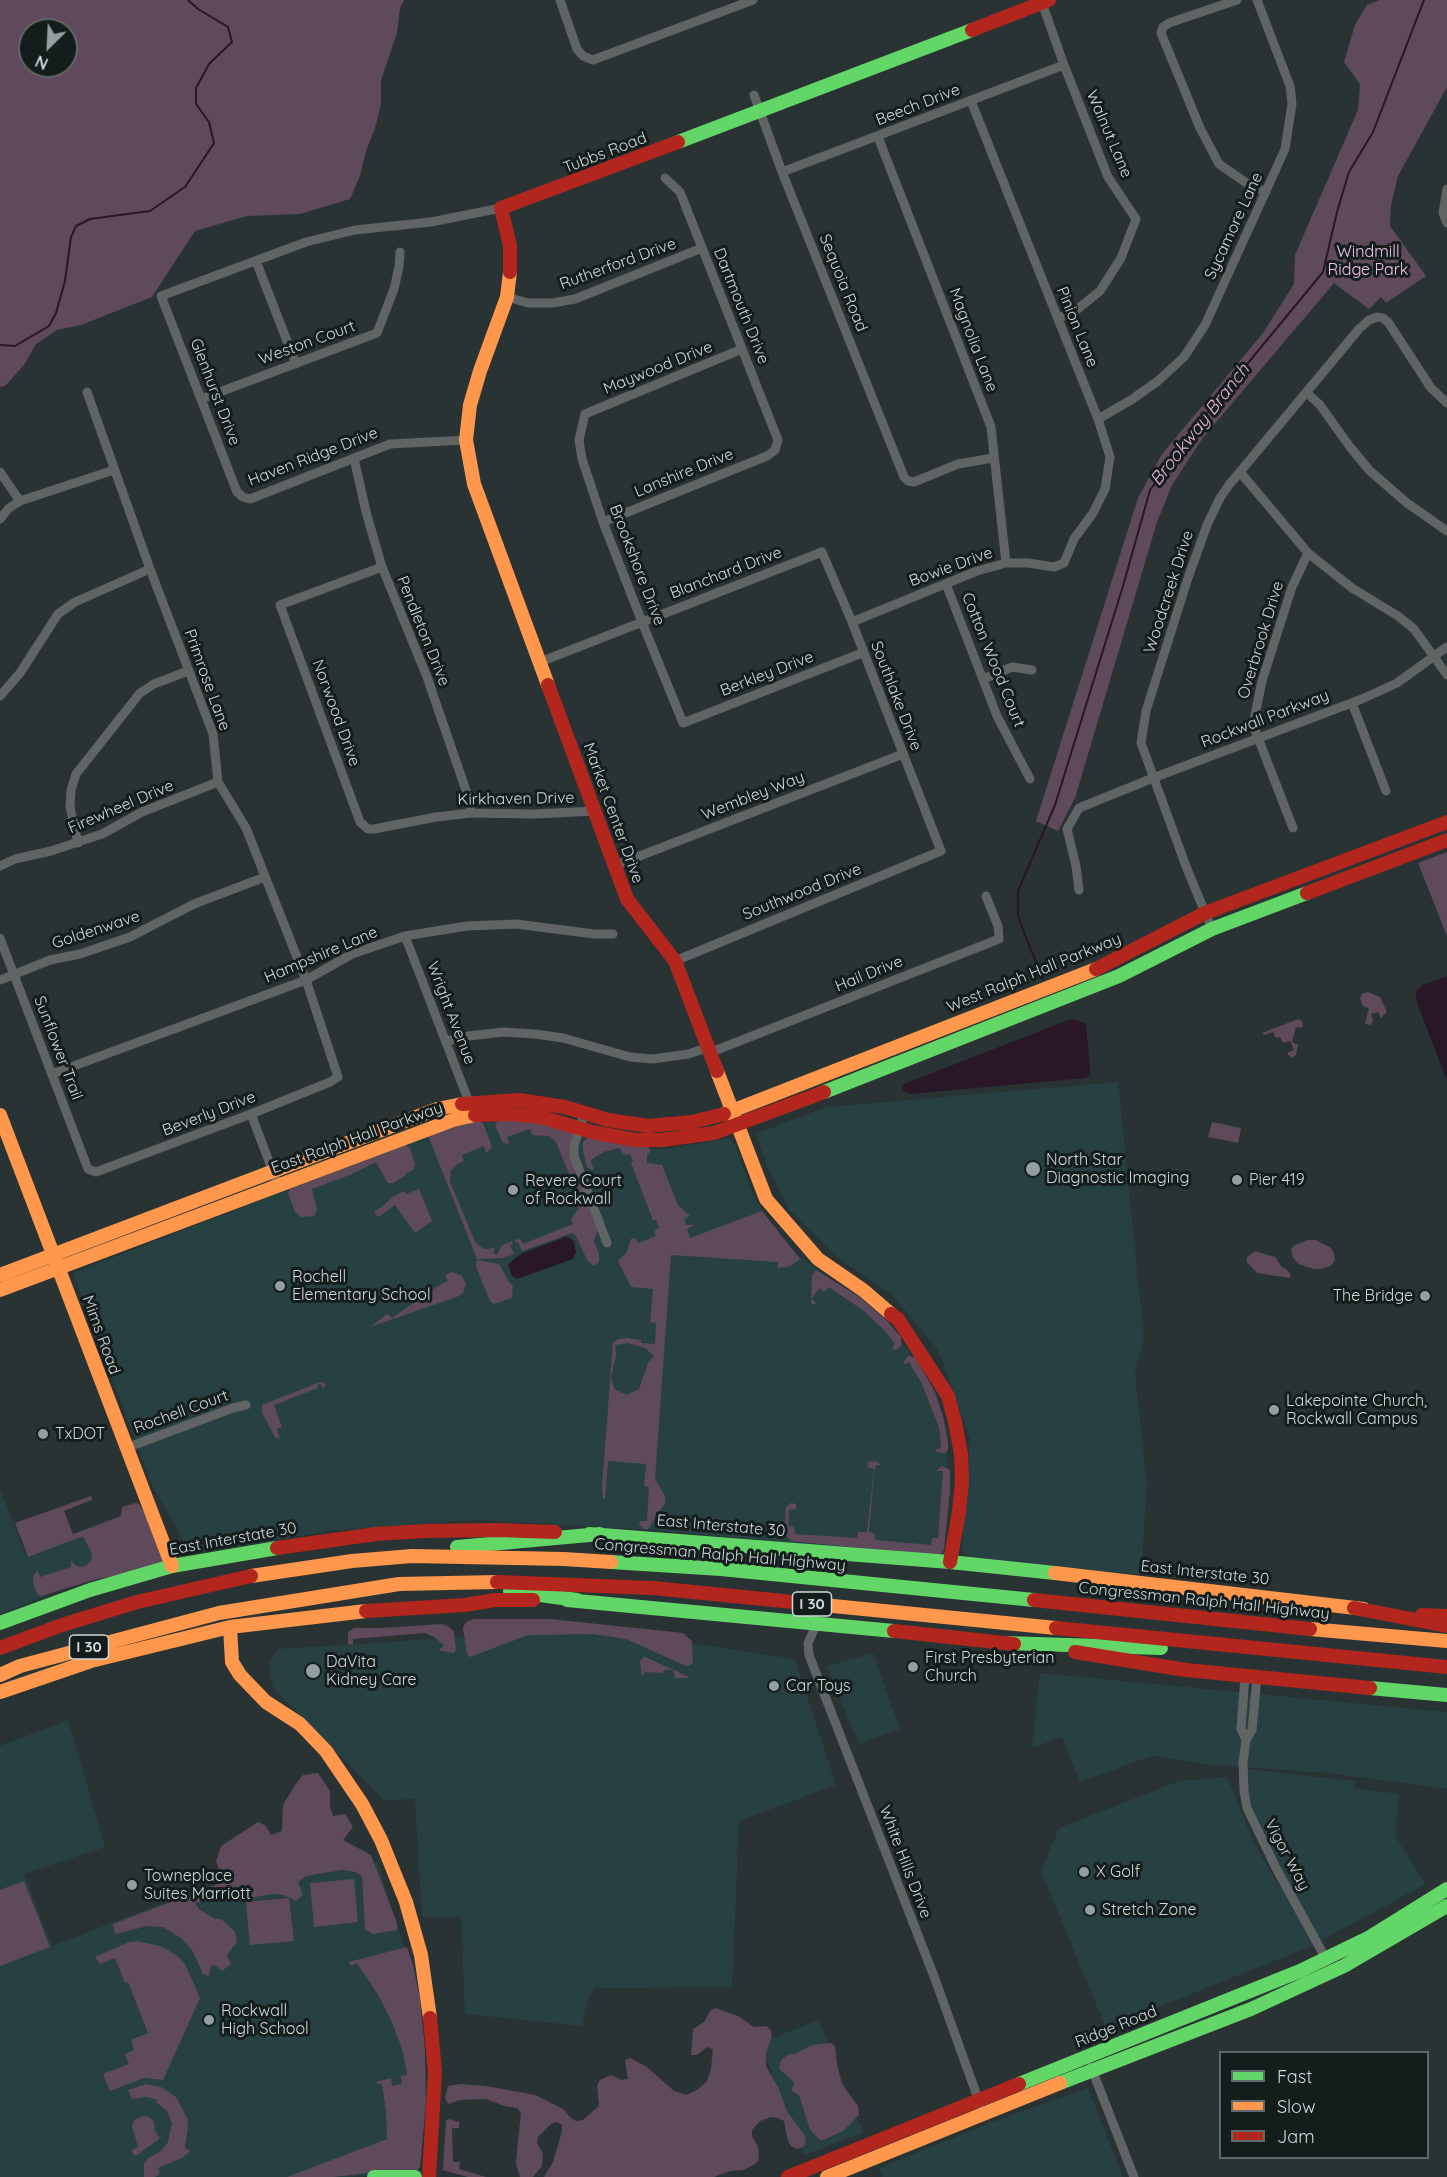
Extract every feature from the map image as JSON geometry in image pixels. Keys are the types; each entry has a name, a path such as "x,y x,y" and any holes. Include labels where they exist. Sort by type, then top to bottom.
{"main road":[{"name":"Tubbs Road","path":"501,208 567,185 1044,1"},
{"name":"Market Center Drive","path":"501,208 510,246 510,276 507,297 477,379 470,405 466,440 474,484 627,899 675,961 766,1199 818,1259 863,1290 898,1319 948,1396 961,1454 962,1480 951,1562"},
{"name":"West Ralph Hall Parkway","path":"732,1110 1095,969 1205,913 1447,822"},
{"name":"West Ralph Hall Parkway","path":"738,1125 1119,976 1212,929 1447,840"},
{"name":"East Ralph Hall Parkway","path":"0,1275 437,1109 469,1102 519,1100 542,1102 624,1123 648,1125 692,1122 732,1110"},
{"name":"Mims Road","path":"0,1114 172,1566"},
{"name":"East Ralph Hall Parkway","path":"0,1290 425,1129 460,1118 511,1114 541,1117 623,1139 662,1140 714,1133 738,1125"},
{"name":"East Interstate 30","path":"0,1623 90,1590 172,1566 298,1544 376,1534 497,1530 600,1534 951,1562 1354,1608 1447,1616"},
{"path":"283,1570 360,1556 600,1534"},
{"name":"Congressman Ralph Hall Highway","path":"0,1648 62,1625 137,1602 283,1570 352,1561 412,1557 564,1559 721,1569 1447,1641"},
{"name":"I 30","path":"0,1675 20,1666 219,1612 399,1584 509,1582 652,1588 1447,1667"},
{"path":"178,1623 214,1620 289,1605 454,1589 500,1590 577,1600 1006,1643 1186,1670 1447,1695"},
{"path":"0,1692 91,1661 230,1627 300,1620 339,1613 465,1605 495,1600 577,1600"},
{"path":"1354,1608 1447,1626"},
{"path":"230,1627 232,1662 240,1675 266,1702 300,1724 326,1751 362,1804 381,1840 406,1902 421,1955 433,2043 435,2072 429,2177"},
{"path":"1006,1643 1142,1648 1251,1648"},
{"name":"Ridge Road","path":"788,2177 823,2173 980,2107 1087,2056 1241,1996 1326,1959 1370,1937 1447,1889"},
{"name":"Ridge Road","path":"980,2107 1093,2071 1251,2009 1344,1966 1446,1910"},
{"path":"374,2177 416,2177"}],"street":[{"path":"560,0 577,49 583,56 593,60 753,0"},
{"path":"1237,0 1169,23 1163,27 1161,33 1200,128 1219,164 1239,179 1266,192"},
{"name":"Sycamore Lane","path":"1098,419 1140,394 1184,357 1205,325 1285,149 1292,97 1290,86 1257,0"},
{"name":"Walnut Lane","path":"1044,1 1064,65 1108,177 1136,219 1121,258 1100,291 1074,312 1058,318"},
{"name":"Beech Drive","path":"782,172 1064,65"},
{"name":"Sequoia Road","path":"754,95 782,172 904,477 914,482 958,464 993,458"},
{"name":"Pinion Lane","path":"971,101 1098,419 1110,457 1105,489 1093,513 1074,539 1064,562"},
{"name":"Magnolia Lane","path":"878,137 991,427 1006,563"},
{"name":"Dartmouth Drive","path":"665,178 680,192 778,440 775,450"},
{"path":"1447,189 1443,213 1447,223"},
{"name":"Tubbs Road","path":"161,296 306,242 355,230 431,222 501,208"},
{"name":"Rutherford Drive","path":"507,297 528,303 553,303 575,299 702,248"},
{"name":"Weston Court","path":"201,399 376,333 394,289 400,252"},
{"path":"256,261 296,364"},
{"name":"Glenhurst Drive","path":"161,296 237,492 243,497"},
{"name":"Woodcreek Drive","path":"1212,929 1141,743 1146,711 1207,525 1220,498 1240,472 1359,329 1369,320 1377,317 1383,318 1397,334 1431,388 1447,403"},
{"name":"Maywood Drive","path":"585,414 742,349"},
{"name":"Primrose Lane","path":"87,392 150,569 213,734 218,782 246,828 306,980 338,1077"},
{"path":"1307,393 1320,405 1370,471 1407,503 1447,531"},
{"name":"Brookshore Drive","path":"585,414 579,440 580,449 603,522 683,723"},
{"name":"Haven Ridge Drive","path":"243,497 250,499 390,444 466,440"},
{"name":"Lanshire Drive","path":"603,522 767,456 775,450"},
{"name":"Pendleton Drive","path":"354,458 366,512 382,567 427,677 469,799 471,813"},
{"path":"0,519 9,508 20,501 114,470"},
{"path":"0,472 20,501"},
{"path":"1240,472 1308,553 1352,588 1398,616 1414,629 1447,675"},
{"name":"Blanchard Drive","path":"540,662 822,552"},
{"name":"Southlake Drive","path":"822,552 852,622 862,653 941,851"},
{"name":"Overbrook Drive","path":"1293,828 1258,738 1254,720 1262,681 1292,587 1308,553"},
{"name":"Bowie Drive","path":"852,622 977,571 1006,563 1028,563 1054,567 1064,562"},
{"name":"Norwood Drive","path":"368,829 360,822 280,605 382,567"},
{"path":"0,696 20,673 58,614 75,602 150,569"},
{"name":"Cotton Wood Court","path":"946,584 997,716 1030,778"},
{"name":"Rockwall Parkway","path":"1079,890 1067,829 1079,808 1352,703 1396,683 1447,647"},
{"name":"Berkley Drive","path":"683,723 862,653"},
{"path":"983,679 1012,667 1032,670"},
{"path":"78,843 70,807 71,790 76,774 140,693 154,684 188,671"},
{"path":"1352,703 1386,791"},
{"name":"Wembley Way","path":"614,866 903,754"},
{"name":"Firewheel Drive","path":"0,866 15,859 78,843 111,830 141,812 218,782"},
{"name":"Kirkhaven Drive","path":"368,829 471,813 595,812"},
{"name":"Southwood Drive","path":"675,961 941,851"},
{"name":"Goldenwave","path":"0,980 50,960 80,954 130,937 194,904 265,877"},
{"name":"Hail Drive","path":"708,1051 999,939 998,926 986,896"},
{"name":"Hampshire Lane","path":"52,1074 306,980 352,954 405,936 467,926 516,924 594,934 613,934"},
{"name":"Wright Avenue","path":"405,936 469,1102"},
{"name":"Sunflower Trail","path":"0,938 88,1169"},
{"path":"447,1041 503,1032 563,1038 630,1057 653,1059 708,1051"},
{"name":"Beverly Drive","path":"88,1169 96,1172 251,1114 338,1077"},
{"path":"251,1114 278,1185"},
{"path":"584,1114 574,1146 574,1156 607,1243"},
{"name":"Rochell Court","path":"126,1448 246,1405"},
{"name":"White Hills Drive","path":"817,1623 808,1643 809,1655 980,2107"},
{"name":"Vigor Way","path":"1251,1677 1241,1728 1246,1740 1243,1768 1247,1808 1276,1868 1326,1959"},
{"path":"1326,1959 1344,1966"},
{"path":"1087,2056 1134,2177"}],"shaded area":[{"path":"1447,976 1447,1081 1416,1000 1416,991 1421,986"},
{"path":"1071,1019 1086,1023 1090,1075 1085,1078 910,1094 902,1090 904,1084"},
{"path":"1118,1082 1144,1338 1135,1373 1147,1486 1141,1575 970,1558 962,1550 970,1438 938,1350 893,1296 837,1257 790,1211 767,1166 756,1134 826,1107"},
{"path":"513,1121 538,1124 589,1139 639,1149 667,1149 728,1138 734,1143 755,1199 776,1231 799,1256 886,1320 921,1369 947,1451 943,1557 651,1530 474,1520 329,1531 201,1553 185,1543 152,1485 73,1273 424,1136 478,1123"},
{"path":"565,1237 574,1242 576,1252 573,1259 517,1279 512,1276 508,1265 514,1259 523,1253"},
{"path":"0,1488 26,1556 88,1533 103,1575 0,1614"},
{"path":"514,1634 614,1634 795,1659 836,1785 739,1821 732,1987 595,1988 589,1997 582,2026 465,2014 461,1917 422,1917 415,1799 384,1800 274,1689 270,1677 270,1662 277,1649"},
{"path":"873,1653 900,1729 859,1744 827,1666"},
{"path":"1040,1673 1447,1712 1447,1789 1328,1773 1212,1765 1152,1756 1080,1782 1062,1737 1032,1748"},
{"name":"Rockwall High School","path":"68,1720 105,1847 24,1874 52,1946 205,1887 377,1862 407,1955 418,2169 415,2173 345,2177 0,2177 0,1746"},
{"path":"1246,1769 1355,1781 1354,1788 1399,1794 1395,1836 1426,1884 1307,1948 1106,2028 1041,1871 1059,1828 1179,1781 1227,1777 1253,1841 1278,1885 1288,1880 1254,1814"},
{"path":"819,2020 863,2133 804,2155 760,2043"},
{"path":"1088,2088 1123,2177 883,2177 879,2168 992,2122"}],"green space":[{"path":"0,0 404,0 400,8 397,33 381,80 381,104 375,128 350,199 300,214 247,216 195,231 152,297 81,325 57,330 36,344 24,365 5,386 0,387"},
{"name":"Windmill Ridge Park","path":"1379,0 1447,0 1447,87 1398,176 1391,205 1390,226 1426,276 1386,303 1381,297 1369,309 1334,283 1202,439 1172,485 1157,522 1075,798 1058,831 1036,821 1138,498 1162,454 1263,333 1294,284 1295,255 1358,110 1360,84 1344,62 1355,25 1367,5"},
{"path":"1447,852 1447,936 1418,863"},
{"path":"1368,992 1380,997 1387,1012 1381,1018 1378,1012 1371,1014 1373,1020 1371,1025 1365,1024 1369,1008 1363,1006 1360,999 1362,994"},
{"path":"1298,1019 1302,1021 1303,1026 1296,1027 1292,1042 1298,1045 1296,1055 1291,1058 1287,1053 1294,1050 1290,1041 1283,1043 1280,1037 1276,1038 1273,1032 1264,1035 1262,1033"},
{"path":"479,1120 483,1123 491,1148 486,1153 484,1146 462,1155 464,1161 451,1171 450,1182 476,1244 485,1249 495,1248 493,1253 497,1255 502,1245 512,1241 513,1244 510,1245 514,1254 503,1258 477,1259 427,1133"},
{"path":"499,1120 536,1121 573,1132 575,1173 569,1174 556,1142 549,1136 532,1135 530,1129 507,1137 510,1144 503,1143 495,1125"},
{"path":"1212,1122 1241,1128 1238,1143 1208,1137"},
{"path":"588,1137 648,1146 651,1151 647,1155 647,1163 662,1165 678,1205 690,1216 684,1219 686,1225 694,1225 687,1229 690,1238 762,1211 800,1259 791,1266 778,1268 778,1262 671,1255 655,1479 665,1496 665,1503 648,1529 644,1529 639,1524 640,1521 647,1521 649,1487 644,1486 646,1464 608,1461 605,1500 602,1485 613,1343 618,1339 627,1338 641,1340 641,1343 655,1344 656,1323 650,1322 653,1289 631,1287 618,1261 627,1252 631,1239 635,1238 638,1243 656,1236 654,1230 659,1228 656,1220 653,1220 631,1163 633,1161 630,1154 624,1155 619,1148 604,1152 592,1159 594,1169 592,1170 587,1167 583,1142","holes":["628,1343 645,1348 654,1356 648,1363 639,1389 627,1395 615,1390 611,1378 616,1354 615,1345"]},
{"path":"406,1145 410,1148 415,1164 413,1170 393,1183 388,1183 376,1162 350,1175 312,1189 317,1210 314,1216 301,1217 295,1212 288,1194 290,1189"},
{"path":"580,1184 598,1230 594,1241 599,1253 599,1262 594,1266 587,1260 576,1236 572,1233 522,1251 515,1240 520,1239 523,1244 573,1224 571,1219 579,1208 574,1186"},
{"path":"419,1189 432,1221 415,1233 395,1205 378,1217 374,1211 404,1191 406,1194"},
{"path":"1308,1240 1316,1240 1331,1248 1335,1260 1331,1266 1314,1269 1299,1264 1293,1258 1291,1249"},
{"path":"1255,1251 1275,1257 1291,1275 1290,1278 1257,1273 1247,1262 1247,1257"},
{"path":"477,1260 499,1264 513,1286 512,1298 494,1304 490,1301 476,1267"},
{"path":"816,1270 858,1296 886,1320 901,1337 901,1346 896,1350 893,1349 895,1344 884,1330 864,1311 829,1287 824,1292 819,1288 812,1299 816,1303 814,1305 811,1303 812,1276"},
{"path":"452,1272 461,1275 466,1284 463,1293 459,1296 370,1327 387,1314 392,1318 448,1281 445,1275"},
{"path":"908,1356 915,1357 935,1392 948,1441 948,1450 945,1453 935,1450 941,1448 939,1427 921,1382 909,1362 903,1363"},
{"path":"320,1382 326,1386 323,1388 321,1384 317,1385 318,1388 274,1405 282,1427 277,1429 280,1439 275,1437 262,1413 262,1405"},
{"path":"869,1461 878,1462 881,1466 876,1465 874,1473 869,1532 874,1533 875,1540 931,1545 932,1538 938,1538 943,1471 936,1471 942,1466 950,1470 944,1550 941,1554 938,1556 792,1541 786,1536 784,1533 786,1507 791,1503 796,1504 796,1509 789,1510 788,1526 794,1527 795,1534 857,1538 858,1532 867,1532 874,1469 867,1467"},
{"path":"91,1496 92,1500 64,1511 73,1534 119,1517 122,1507 136,1503 139,1504 163,1542 164,1558 161,1563 144,1571 97,1579 41,1596 37,1594 33,1583 34,1574 38,1571 40,1577 71,1567 71,1561 78,1567 86,1566 92,1559 91,1551 83,1537 28,1557 15,1523"},
{"path":"474,1619 550,1619 683,1633 692,1641 693,1662 686,1666 626,1639 593,1634 528,1635 470,1657 467,1654 463,1628 466,1622"},
{"path":"442,1624 454,1632 456,1649 454,1653 439,1650 444,1645 425,1633 353,1639 353,1645 348,1644 348,1632 354,1628"},
{"path":"644,1657 689,1677 689,1678 675,1678 673,1670 664,1670 663,1673 645,1672 642,1677 640,1661"},
{"path":"318,1773 330,1791 330,1807 333,1816 345,1814 353,1827 343,1840 371,1855 397,1923 397,1930 373,1934 365,1929 362,1876 355,1872 342,1870 306,1876 298,1882 303,1895 296,1901 284,1895 271,1894 241,1900 227,1901 217,1898 195,1903 199,1909 215,1919 221,1919 228,1925 235,1932 237,1942 227,1955 231,1964 222,1971 215,1965 211,1966 209,1976 203,1974 192,1950 181,1938 163,1927 148,1926 115,1934 113,1924 218,1884 221,1874 216,1861 221,1846 258,1822 266,1826 271,1835 282,1831 283,1805 295,1785 303,1775"},
{"path":"354,1879 358,1922 314,1927 310,1883"},
{"path":"24,1881 50,1947 0,1966 0,1890"},
{"path":"289,1898 294,1941 250,1945 246,1902"},
{"path":"137,1941 163,1947 176,1955 185,1964 200,1998 163,2080 144,2078 110,2091 103,2074 129,2064 125,2054 134,2050 131,2040 148,2033 128,1982 125,1983 115,1958 100,1964 95,1957 129,1942"},
{"path":"407,1947 420,1999 425,2050 426,2102 420,2167 416,2171 333,2177 287,2177 387,2139 382,2084 376,2082 391,2078 392,2086 402,2084 401,2076 407,2075 403,2052 379,1996 357,1963 351,1966 349,1962"},
{"path":"715,2008 738,2016 754,2027 766,2026 771,2030 772,2036 766,2053 766,2066 778,2087 787,2111 805,2136 806,2142 803,2147 797,2149 791,2146 784,2121 772,2117 760,2121 752,2130 752,2136 758,2147 759,2160 743,2170 730,2171 714,2177 544,2177 553,2162 562,2131 562,2125 557,2122 551,2124 538,2137 537,2143 543,2154 542,2166 533,2177 520,2177 516,2164 521,2113 517,2108 486,2099 460,2100 448,2104 445,2098 448,2086 461,2084 486,2086 535,2095 563,2109 576,2121 583,2120 599,2106 597,2086 600,2080 611,2075 622,2080 628,2079 625,2060 630,2058 647,2067 674,2091 686,2095 697,2090 707,2081 711,2069 713,2049 707,2047 697,2055 691,2055 693,2029 704,2022 710,2011"},
{"path":"831,2043 835,2046 842,2084 858,2106 859,2115 843,2131 821,2141 810,2130 799,2095 791,2090 793,2081 779,2069 781,2060 789,2054 795,2054 812,2045"},
{"path":"146,2084 161,2087 176,2097 187,2118 188,2126 185,2148 190,2151 182,2158 158,2168 160,2173 155,2177 144,2177 144,2164 148,2158 161,2151 168,2142 172,2124 167,2111 156,2102 157,2100 147,2097 132,2099 128,2090"},
{"path":"143,2116 154,2121 155,2131 160,2138 136,2156 132,2153 132,2150 138,2147 132,2126 134,2120"},
{"path":"446,2120 459,2122 459,2128 452,2128 453,2162 460,2162 459,2169 486,2177 468,2177 443,2170"}],"waterway":[{"path":"0,345 15,346 49,326 56,313 65,281 71,237 76,226 90,219 150,211 185,187 214,143 209,122 196,104 196,88 209,64 232,42 228,27 198,9 188,0"},
{"name":"Brookway Branch","path":"1043,979 1018,915 1018,891 1055,805 1123,586 1150,490 1215,403 1323,272 1349,172 1373,132 1424,0"}],"traffic: fast":[{"path":"678,142 972,30"},
{"path":"824,1092 1119,976 1212,929 1307,893"},
{"path":"589,1534 950,1562 1055,1573"},
{"path":"457,1547 600,1534"},
{"path":"0,1623 90,1590 172,1566 277,1548"},
{"path":"611,1562 721,1569 1034,1600"},
{"path":"510,1591 577,1600"},
{"path":"567,1600 894,1631"},
{"path":"1006,1643 1161,1648"},
{"path":"1370,1688 1447,1695"},
{"path":"1019,2084 1300,1971 1370,1937 1447,1889"},
{"path":"1060,2083 1251,2009 1344,1966 1447,1906"},
{"path":"374,2177 415,2177"}],"traffic: slow":[{"path":"510,272 507,297 470,405 466,440 474,484 548,685"},
{"path":"724,1114 1096,969"},
{"path":"717,1071 766,1199 818,1259 863,1290 891,1314"},
{"path":"0,1275 437,1109 462,1104"},
{"path":"0,1115 172,1566"},
{"path":"0,1290 453,1120 475,1115"},
{"path":"251,1576 352,1561 412,1556 611,1562"},
{"path":"1055,1573 1364,1609"},
{"path":"0,1675 20,1666 219,1613 399,1584 497,1582"},
{"path":"823,1605 1056,1628"},
{"path":"0,1692 91,1661 230,1627 366,1611"},
{"path":"230,1627 232,1662 240,1675 266,1702 300,1724 326,1751 362,1804 381,1840 406,1902 421,1955 430,2018"},
{"path":"1310,1629 1447,1641"},
{"path":"827,2177 1060,2083"}],"traffic: jam":[{"path":"972,30 1049,0"},
{"path":"510,272 510,246 501,208 678,142"},
{"path":"548,685 627,899 675,961 717,1071"},
{"path":"1096,969 1205,913 1447,822"},
{"path":"1307,893 1447,840"},
{"path":"475,1115 511,1114 541,1117 592,1132 635,1140 662,1140 714,1133 824,1092"},
{"path":"462,1104 519,1100 565,1107 608,1120 648,1126 692,1122 724,1114"},
{"path":"891,1314 898,1319 948,1396 955,1422 961,1454 962,1480 950,1562"},
{"path":"277,1548 376,1534 425,1531 555,1532"},
{"path":"0,1648 62,1625 137,1602 251,1576"},
{"path":"497,1582 653,1588 823,1605"},
{"path":"366,1611 465,1605 495,1600 533,1600"},
{"path":"1034,1600 1310,1629"},
{"path":"1354,1608 1447,1626"},
{"path":"1422,1615 1447,1616"},
{"path":"1056,1628 1447,1667"},
{"path":"894,1631 1014,1644"},
{"path":"1075,1652 1186,1670 1370,1688"},
{"path":"429,2177 435,2072 430,2018"},
{"path":"788,2177 1019,2084"}],"place":[{"name":"North Star Diagnostic Imaging","path":"1033,1169"},
{"name":"Pier 419","path":"1237,1180"},
{"name":"Revere Court of Rockwall","path":"513,1190"},
{"name":"Rochell Elementary School","path":"280,1286"},
{"name":"The Bridge","path":"1425,1296"},
{"name":"Lakepointe Church, Rockwall Campus","path":"1274,1410"},
{"name":"TxDOT","path":"43,1434"},
{"name":"First Presbyterian Church","path":"913,1667"},
{"name":"DaVita Kidney Care","path":"313,1671"},
{"name":"Car Toys","path":"774,1686"},
{"name":"X Golf","path":"1084,1872"},
{"name":"Towneplace Suites Marriott","path":"132,1885"},
{"name":"Stretch Zone","path":"1090,1910"},
{"name":"Rockwall High School","path":"209,2020"}]}
